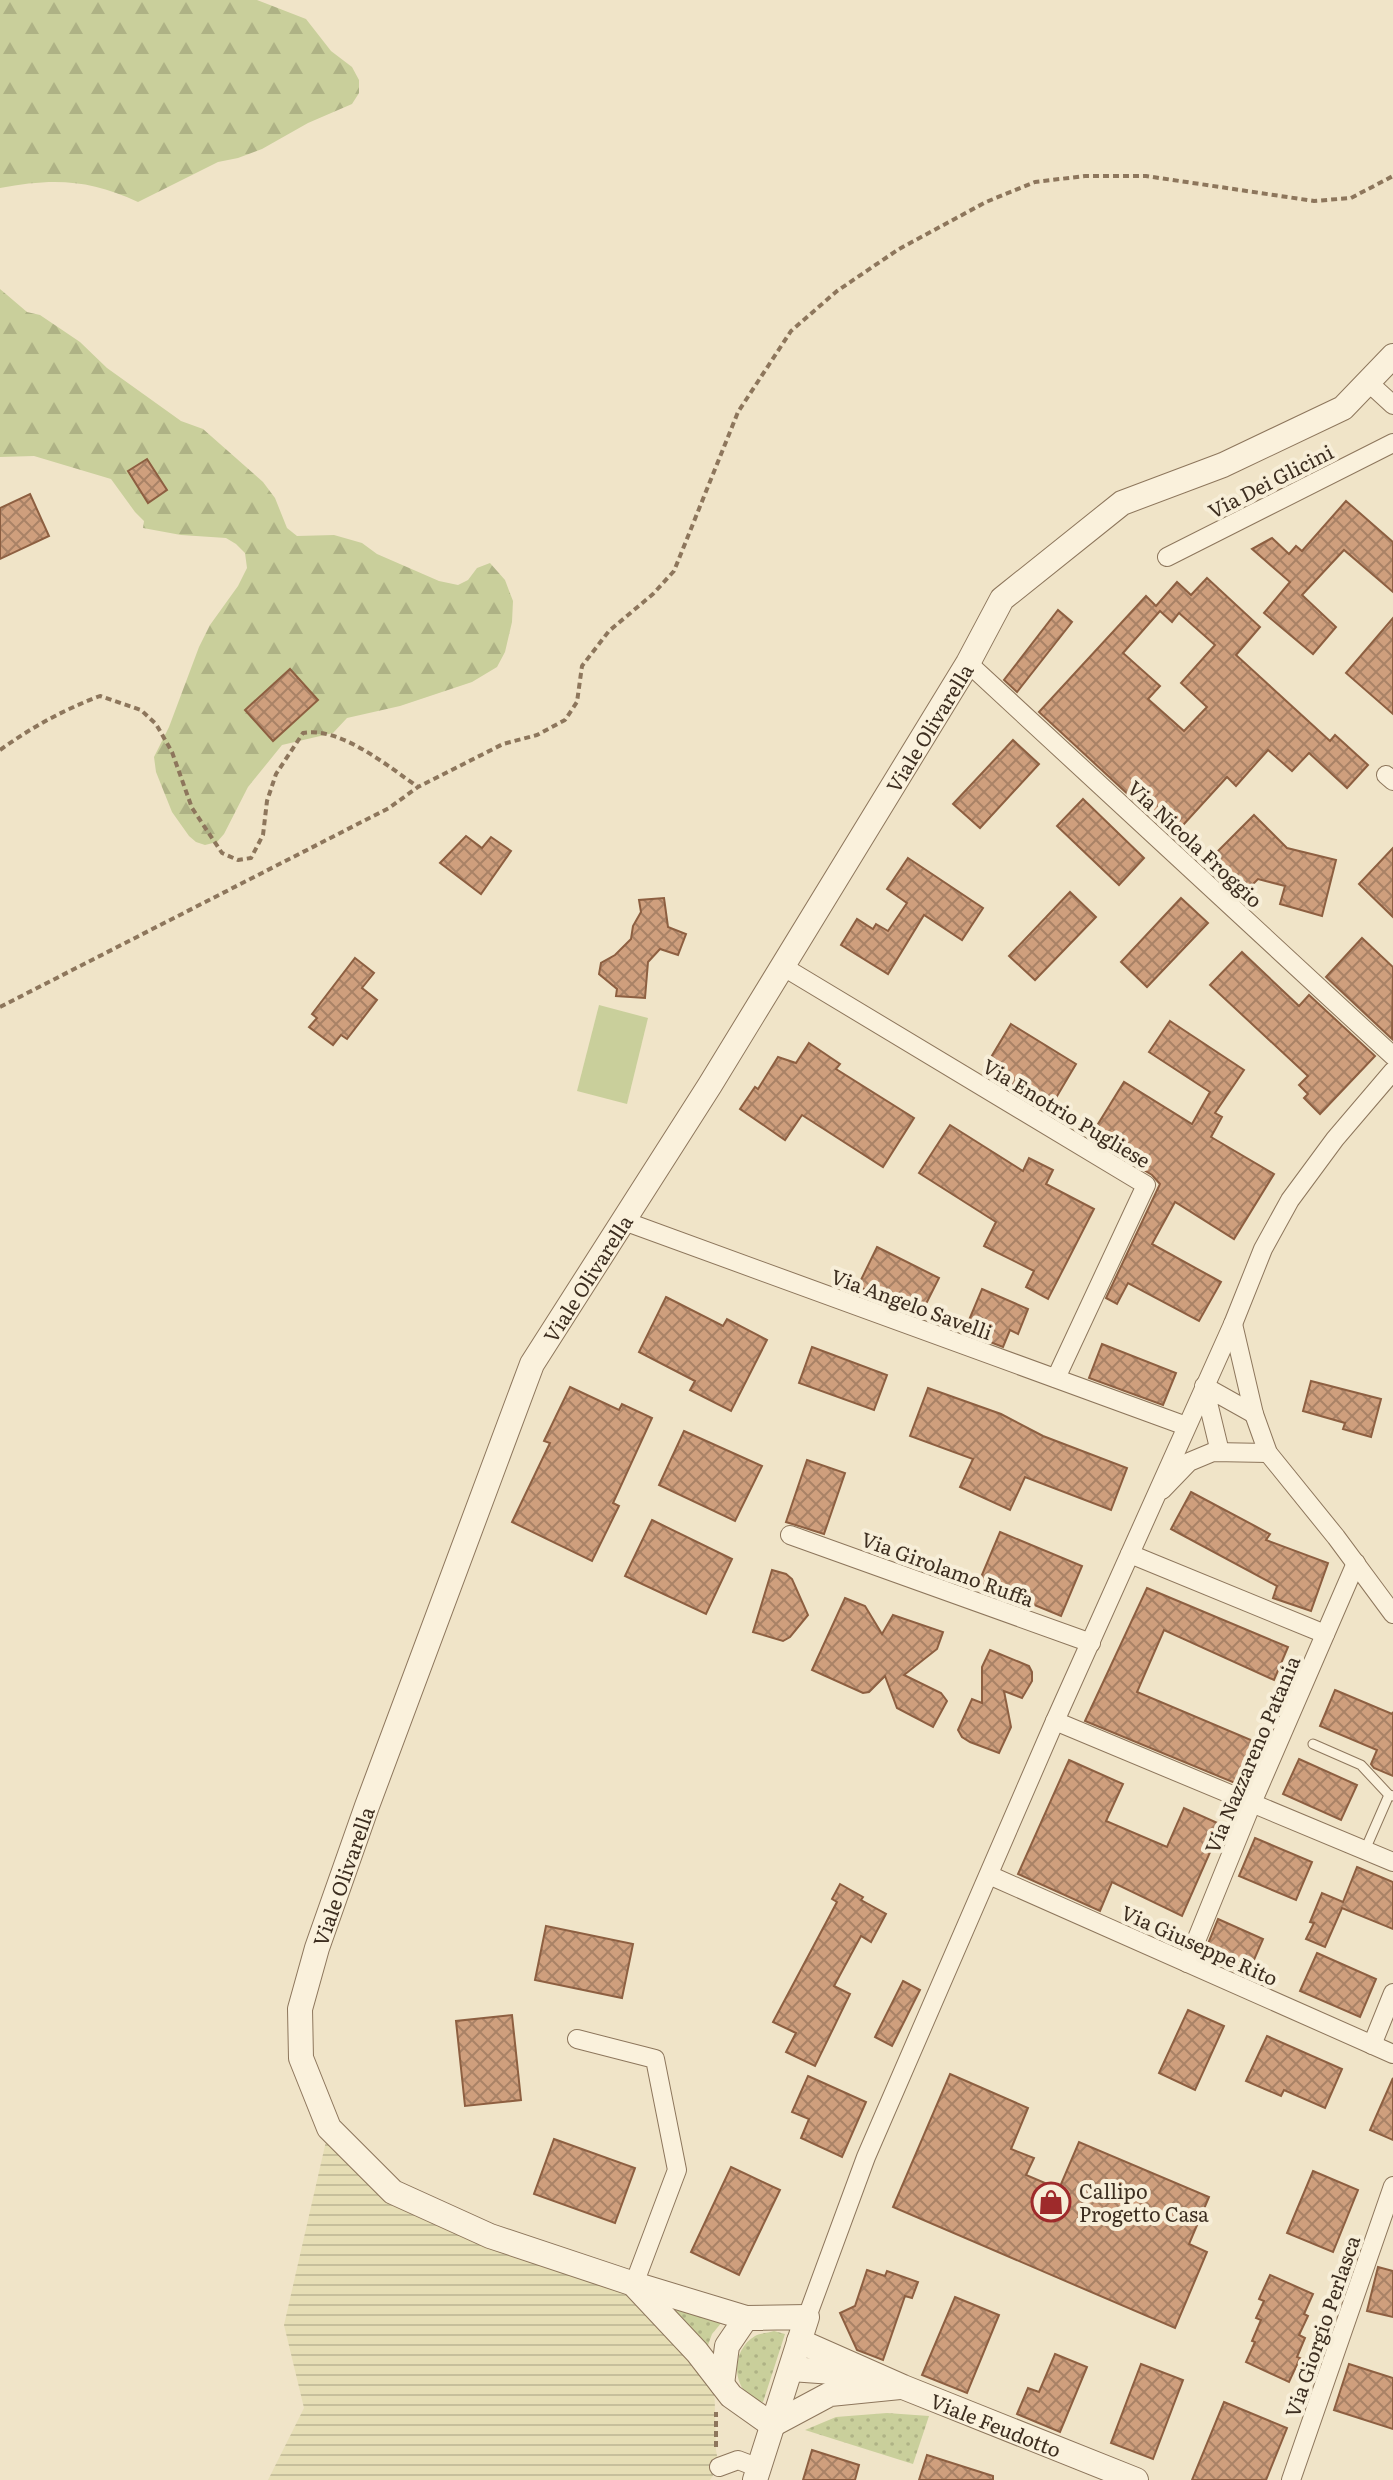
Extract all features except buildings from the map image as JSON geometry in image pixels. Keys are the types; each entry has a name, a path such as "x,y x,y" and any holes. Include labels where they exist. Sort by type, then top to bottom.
{"street":[{"name":"Viale Olivarella","path":"807,2317 746,2318 490,2236 393,2192 329,2128 301,2058 300,2009 317,1948 532,1364 710,1085 968,663 1002,599 1122,503 1223,465 1343,408 1392,359"},
{"path":"1368,382 1393,405"},
{"name":"Via Dei Glicini","path":"1167,557 1393,443"},
{"name":"Via Nicola Froggio","path":"968,663 1393,1056"},
{"name":"Via Enotrio Pugliese","path":"782,966 1146,1185 1056,1378"},
{"path":"719,2467 738,2460 757,2474 807,2317 866,2157 1055,1721 1233,1324 1263,1249 1290,1200 1335,1139 1393,1071"},
{"name":"Via Angelo Savelli","path":"624,1221 1186,1426"},
{"path":"1233,1324 1254,1414 1268,1453 1393,1614"},
{"path":"1204,1386 1254,1414"},
{"path":"1204,1386 1220,1452"},
{"path":"1154,1498 1189,1462 1213,1452 1268,1453"},
{"name":"Via Girolamo Ruffa","path":"790,1535 1091,1643"},
{"path":"1130,1554 1325,1634"},
{"name":"Via Nazzareno Patania","path":"1187,1963 1356,1563"},
{"path":"1055,1721 1393,1862"},
{"name":"Via Giuseppe Rito","path":"989,1875 1393,2054"},
{"path":"1372,2045 1393,1993"},
{"path":"577,2039 655,2059 677,2170 634,2284"},
{"name":"Via Giorgio Perlasca","path":"1291,2480 1393,2186"},
{"name":"Viale Olivarella","path":"634,2284 697,2352 731,2396 772,2425"},
{"path":"718,2378 727,2346 746,2318"},
{"name":"Viale Feudotto","path":"799,2341 903,2387 1136,2480"},
{"path":"791,2369 879,2376"},
{"path":"772,2425 830,2394 903,2387"}],"lane":[{"path":"1313,1744 1361,1765 1391,1795 1365,1850"}],"path":[{"path":"0,1007 389,808 418,787 503,744 537,735 565,720 577,702 582,666 609,631 653,594 674,571 738,412 791,331 837,291 899,249 986,202 1035,182 1085,176 1146,176 1314,201 1351,198 1393,176"},
{"path":"0,750 32,727 100,696 141,710 156,724 172,752 192,808 222,853 238,860 251,858 263,835 267,801 276,774 303,733 313,732 347,742 418,787"},
{"path":"718,2378 716,2450 719,2467"}],"shaded area":[{"path":"329,2128 393,2192 634,2284 714,2373 719,2467 710,2480 268,2480 304,2408 284,2325"}],"green space":[{"path":"0,0 257,0 306,19 331,51 352,67 359,80 359,93 352,104 308,123 262,149 218,162 138,202 103,189 70,183 0,188"},
{"path":"0,289 27,312 40,315 80,342 107,368 181,421 203,429 263,482 275,498 287,528 297,536 334,535 362,543 377,554 439,581 458,585 468,580 477,568 490,563 505,580 513,601 505,652 497,667 472,682 400,706 347,718 333,733 282,745 248,787 217,842 205,845 196,842 172,812 156,772 154,757 169,727 199,647 247,568 245,553 226,538 181,535 143,528 144,521 111,479 34,456 0,457"},
{"path":"599,1005 648,1018 627,1104 577,1091"},
{"path":"658,2301 722,2322 712,2334 707,2348"},
{"path":"774,2331 785,2334 763,2402 745,2391 737,2373 737,2362 746,2343 757,2335"},
{"path":"887,2413 929,2416 913,2464 805,2430 836,2417"}],"place":[{"name":"Callipo Progetto Casa","path":"1051,2202"}]}
